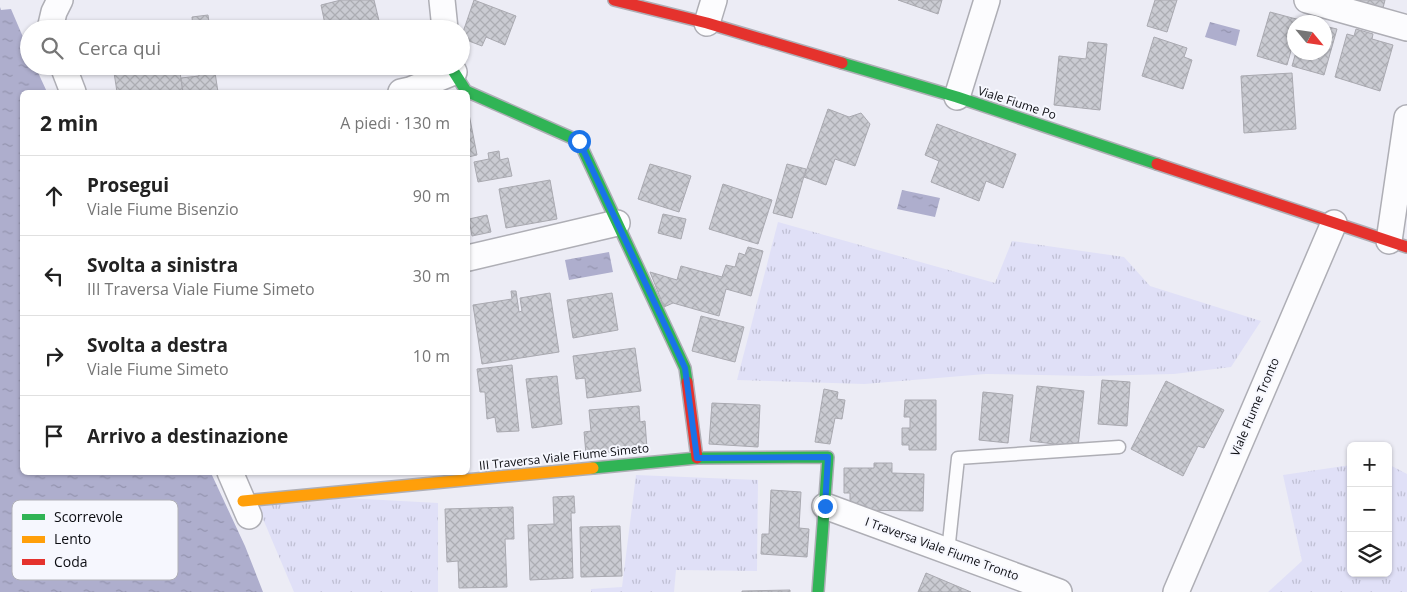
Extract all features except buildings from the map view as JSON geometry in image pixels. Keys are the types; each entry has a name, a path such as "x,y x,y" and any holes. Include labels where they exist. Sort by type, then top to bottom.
{"street":[{"path":"52,20 60,0"},
{"path":"442,0 444,20"},
{"name":"Viale Fiume Po","path":"614,0 707,24 957,97 1398,244"},
{"path":"707,24 714,0"},
{"path":"957,97 987,0"},
{"path":"1307,0 1407,28"},
{"path":"66,75 72,90"},
{"path":"410,90 441,75"},
{"path":"457,75 465,90"},
{"path":"470,93 579,141 685,368 697,458"},
{"path":"1398,244 1407,118"},
{"path":"470,258 618,223"},
{"name":"Viale FIume Tronto","path":"1176,592 1334,223"},
{"name":"III Traversa Viale Fiume Simeto","path":"246,509 697,458 828,457 825,506"},
{"path":"231,475 246,509"},
{"path":"818,592 825,506"},
{"name":"I Traversa Viale Fiume Tronto","path":"825,506 1059,592"}],"lane":[{"path":"948,552 958,458 1120,447"}],"green space":[{"path":"778,222 995,283 1012,241 1124,257 1150,286 1261,321 1231,367 1174,374 1090,376 986,374 864,384 737,380"},
{"path":"1347,466 1347,577 1392,577 1392,466 1407,474 1407,592 1268,592 1302,561 1283,475"},
{"path":"636,475 758,480 757,571 676,570 674,592 591,592 591,589 622,587"},
{"path":"252,493 438,503 438,592 294,592"}],"water":[{"path":"0,7 1,10 11,9 20,30 20,75 39,75 46,90 20,90 20,475 212,475 245,546 263,592 0,592"},
{"path":"1210,22 1240,30 1236,46 1205,37"},
{"path":"902,190 940,198 935,217 897,209"},
{"path":"609,252 613,272 569,280 565,260"}],"traffic: fast":[{"path":"842,63 957,97 1157,164"},
{"path":"456,75 465,90"},
{"path":"470,93 579,141 685,368 687,382"},
{"path":"593,468 697,458 828,457 818,592"}],"traffic: slow":[{"path":"243,501 593,468"}],"traffic: jam":[{"path":"614,0 707,23 842,63"},
{"path":"1157,164 1407,247"},
{"path":"687,382 697,458"}],"route":[{"path":"579,141 685,368 697,458 828,457 825,506"}]}
